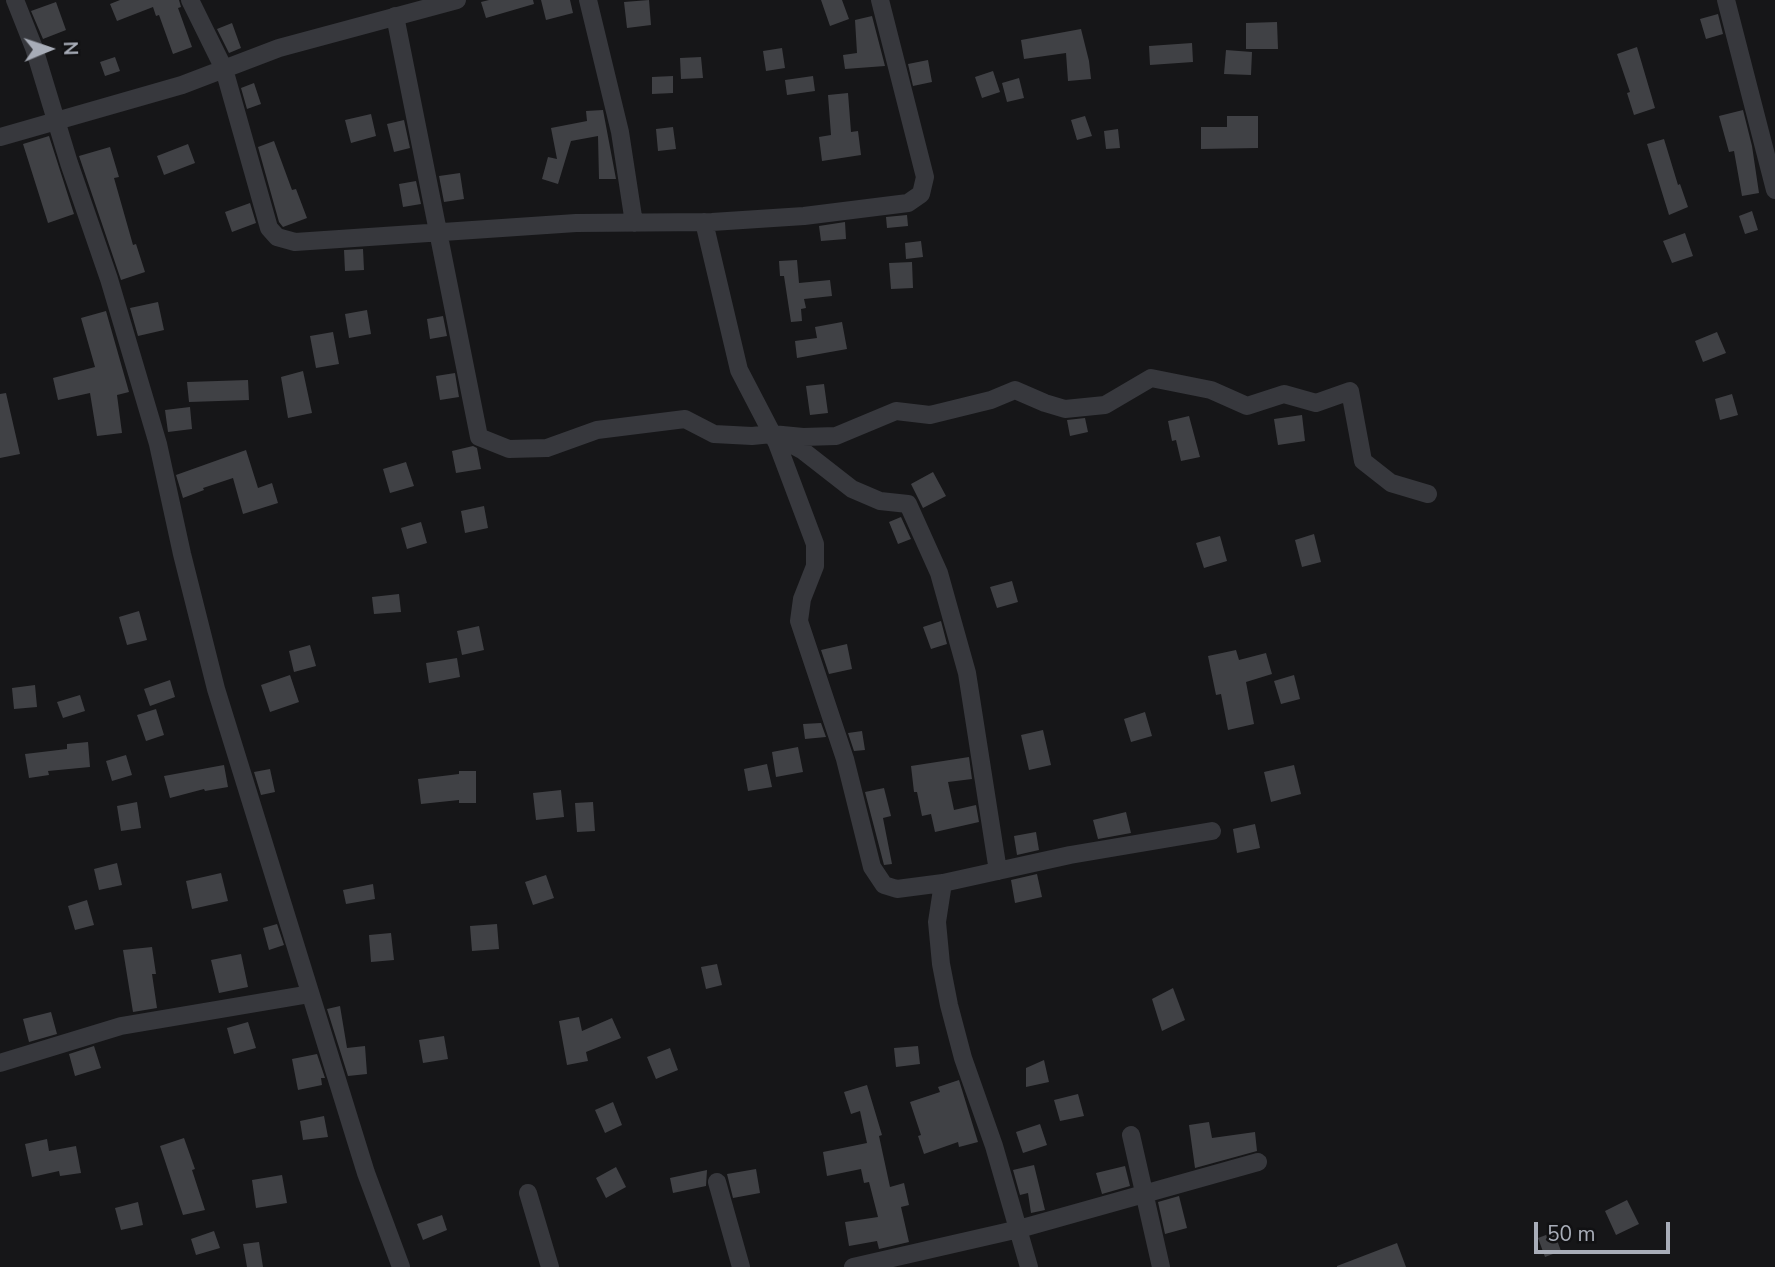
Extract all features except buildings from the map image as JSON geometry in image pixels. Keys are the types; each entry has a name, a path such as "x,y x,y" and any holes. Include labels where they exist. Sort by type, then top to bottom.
{"street":[{"path":"15,0 34,48 109,279 158,443 182,554 216,689 366,1173 401,1267"},
{"path":"190,0 224,69 269,229 277,237 295,242 576,223 704,222 804,216 908,203 921,194 925,177 880,0"},
{"path":"0,137 182,85 279,48 395,16 430,3 457,0"},
{"path":"588,0 620,132 634,223"},
{"path":"1726,0 1775,190"},
{"path":"395,16 479,437 509,449 547,448 597,430 685,419 714,434 836,436 896,411 930,415 991,400 1015,390 1065,409 1105,405 1150,378 1211,390 1247,406 1284,394 1316,403 1350,391 1363,461 1391,483 1428,494"},
{"path":"704,222 739,370 772,434 814,544 815,566 802,599 799,621 845,759 872,867 884,884 897,888 943,883 1070,855 1212,831"},
{"path":"772,434 802,450 852,489 880,501 908,504 939,573 967,673 998,871"},
{"path":"943,883 937,922 949,1005 1029,1267"},
{"path":"0,1063 121,1026 310,994"},
{"path":"1131,1135 1161,1267"},
{"path":"853,1267 1019,1229 1258,1162"},
{"path":"717,1182 741,1267"},
{"path":"528,1193 550,1267"}]}
